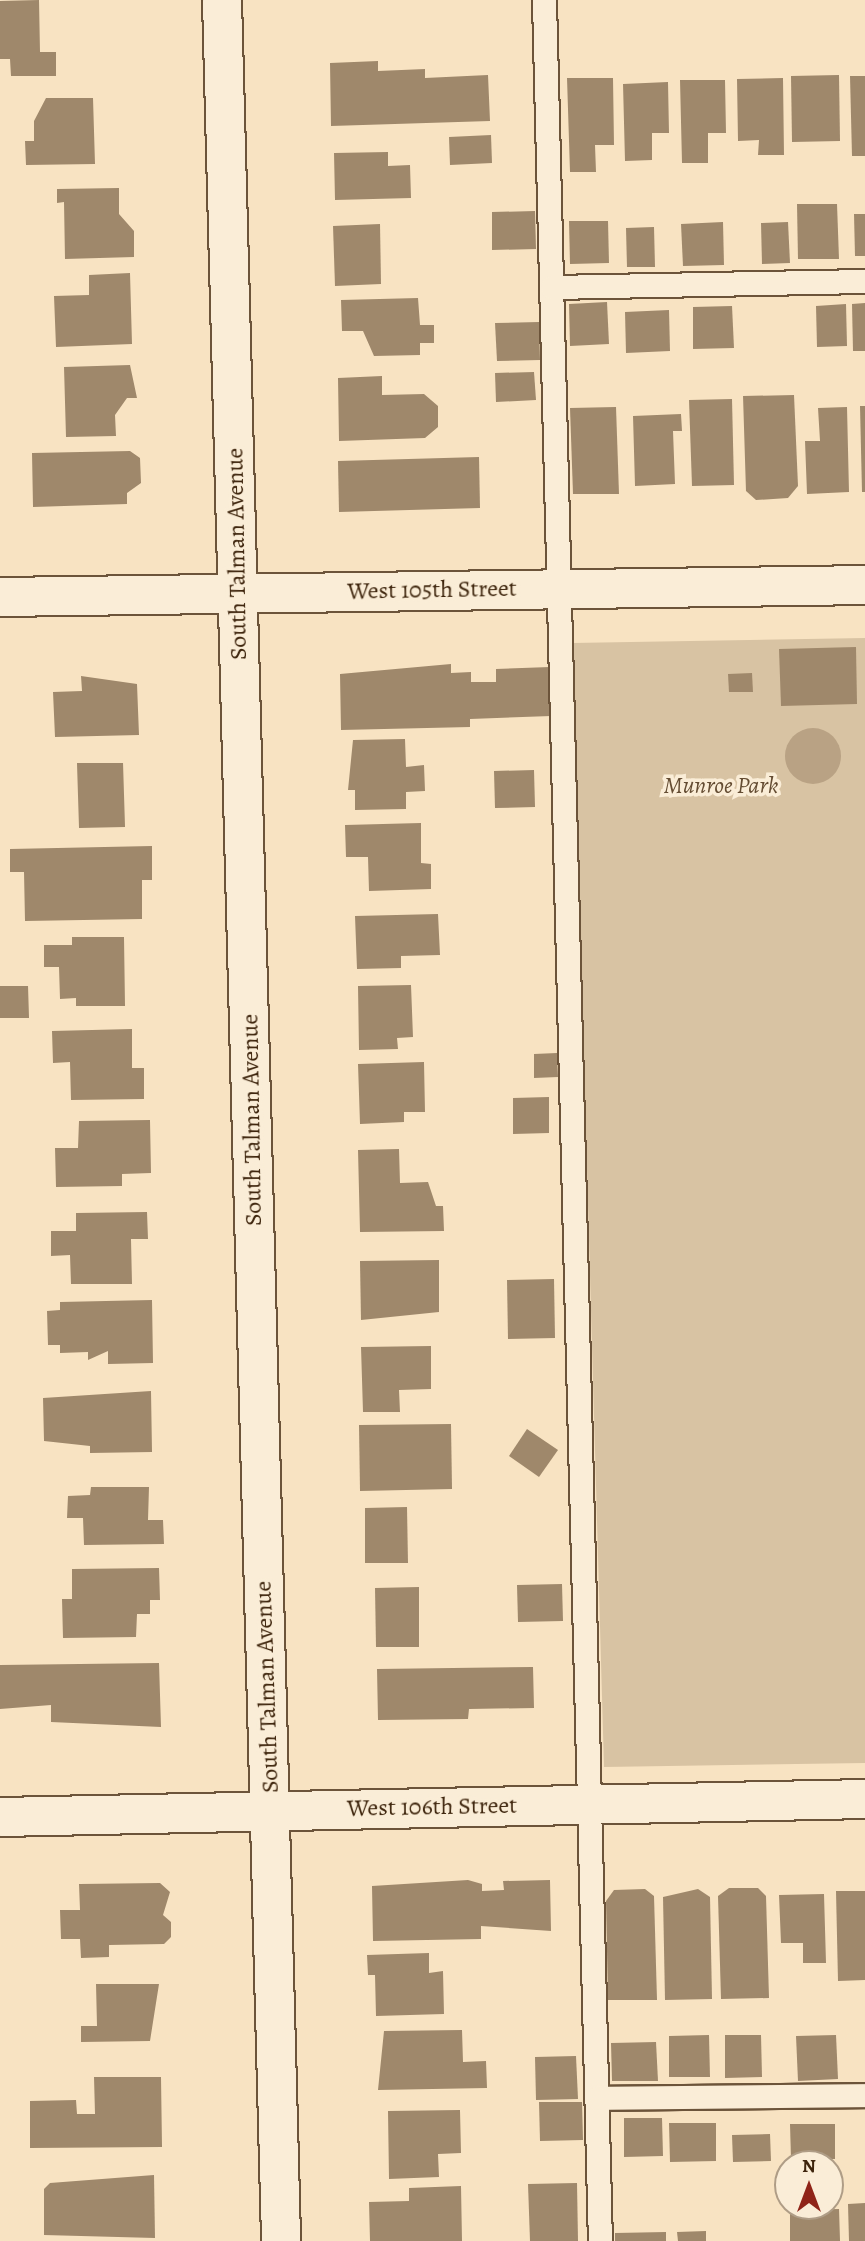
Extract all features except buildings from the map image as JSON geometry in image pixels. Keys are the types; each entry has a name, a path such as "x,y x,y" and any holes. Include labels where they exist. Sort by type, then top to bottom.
{"street":[{"name":"South Talman Avenue","path":"222,0 281,2241"},
{"name":"West 105th Street","path":"0,597 865,585"},
{"name":"West 106th Street","path":"0,1817 865,1799"}],"lane":[{"path":"544,0 600,2241"},
{"path":"552,287 865,281"},
{"path":"597,2098 865,2095"}],"green space":[{"name":"Munroe Park","path":"865,638 865,1763 604,1767 572,643"}],"shaded area":[{"path":"807,728 819,728 829,732 837,740 841,756 837,772 829,780 819,784 807,784 797,780 789,772 785,762 785,750 789,740 797,732"}]}
